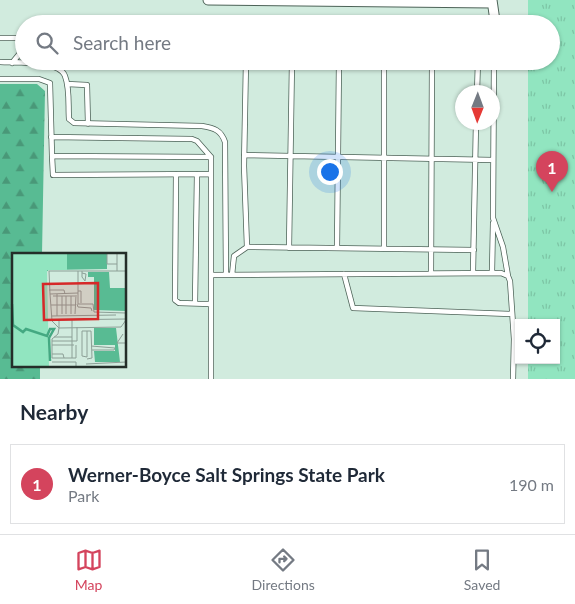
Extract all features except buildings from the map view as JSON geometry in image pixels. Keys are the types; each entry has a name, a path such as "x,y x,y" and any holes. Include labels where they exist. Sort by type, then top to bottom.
{"street":[{"path":"208,0 492,2 494,15"}],"lane":[{"path":"0,38 15,38"},
{"path":"12,63 15,59"},
{"path":"0,62 15,63"},
{"path":"61,70 65,75 67,84 71,122 202,126 214,128 223,134 225,142 226,275"},
{"path":"246,70 244,155 247,248"},
{"path":"289,248 292,70"},
{"path":"337,248 339,70"},
{"path":"384,70 384,248"},
{"path":"430,273 432,70"},
{"path":"477,85 478,70"},
{"path":"492,272 494,70"},
{"path":"0,78 39,79 50,83 53,175 211,174"},
{"path":"67,84 87,85 88,124"},
{"path":"473,272 476,130"},
{"path":"51,137 192,138 211,157 211,379"},
{"path":"244,155 493,160"},
{"path":"52,156 211,157"},
{"path":"176,174 175,300 179,303 211,304"},
{"path":"195,303 197,174"},
{"path":"493,218 503,247 508,276 512,314 513,379"},
{"path":"232,275 234,256 247,248 431,248 474,250"},
{"path":"211,275 492,272 508,276"},
{"path":"344,274 353,308 512,314"}],"green space":[{"path":"528,0 575,0 575,379 528,379 528,364 560,364 560,319 528,319 528,70 560,70 560,15 528,15"},
{"path":"0,84 37,84 45,91 42,253 12,253 12,366 40,366 40,379 0,379"}],"place":[{"name":"Werner-Boyce Salt Springs State Park","path":"552,192"}]}
